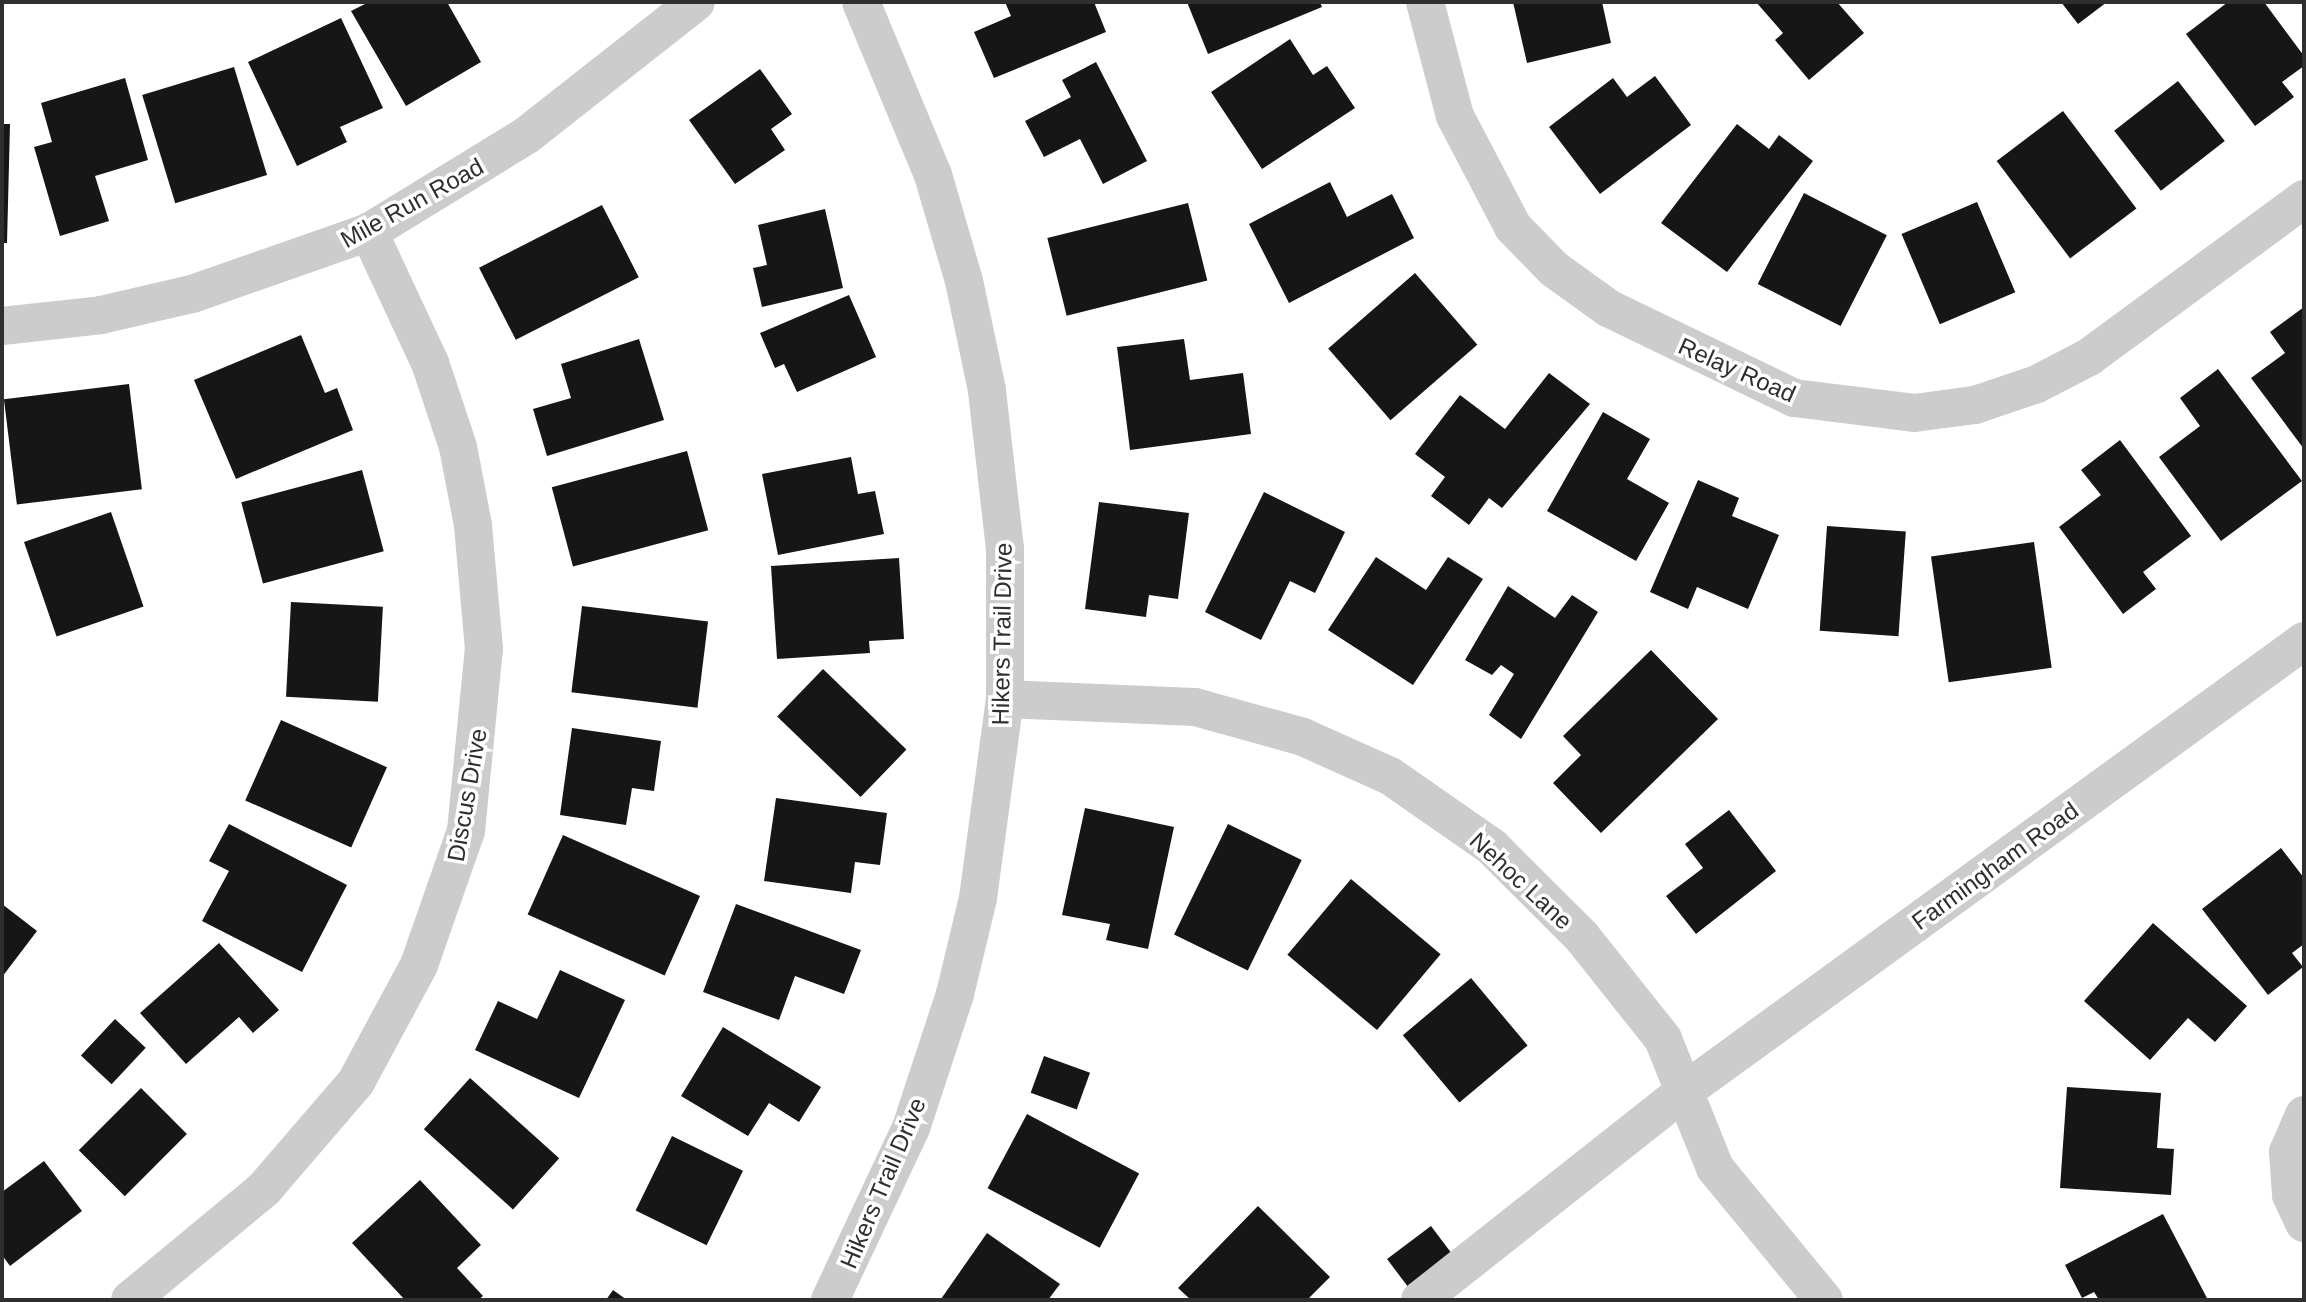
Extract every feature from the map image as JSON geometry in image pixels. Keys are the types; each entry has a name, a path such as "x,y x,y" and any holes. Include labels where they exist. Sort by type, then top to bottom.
{"street":[{"name":"Mile Run Road","path":"2,326 101,315 192,294 369,232 527,135 696,2"},
{"name":"Hikers Trail Drive","path":"830,1300 911,1128 955,994 978,898 1005,699 998,475 964,281 933,175 861,2"},
{"name":"Relay Road","path":"1425,2 1455,116 1513,226 1554,269 1608,308 1794,398 1914,413 1975,405 2037,384 2089,357 2304,199"},
{"name":"Discus Drive","path":"130,1300 264,1189 356,1082 419,965 466,831 484,649 473,525 458,447 430,363 369,232"},
{"name":"Farmingham Road","path":"1420,1300 1686,1090 2304,641"},
{"name":"Nehoc Lane","path":"1005,699 1195,707 1303,737 1390,776 1492,847 1582,937 1663,1039 1686,1090 1715,1168 1824,1300"},
{"path":"2304,1115 2288,1152 2291,1195 2304,1223"}],"building":[{"path":"369,2 447,2 481,62 406,106 351,11"},
{"path":"1005,2 1094,2 1106,32 994,78 974,32 1011,16"},
{"path":"1187,2 1320,2 1322,7 1208,54"},
{"path":"1513,2 1602,2 1611,43 1527,63"},
{"path":"1756,2 1837,2 1864,33 1809,80 1775,40 1783,33"},
{"path":"2061,2 2107,2 2078,24"},
{"path":"2228,2 2264,2 2304,56 2304,66 2282,82 2294,97 2255,126 2186,34"},
{"path":"341,18 383,108 340,127 347,142 297,166 248,62"},
{"path":"1290,39 1313,75 1327,66 1355,108 1262,169 1211,92"},
{"path":"1096,62 1147,161 1103,184 1080,139 1044,157 1025,121 1071,97 1062,80"},
{"path":"234,67 267,175 175,203 142,95"},
{"path":"760,69 792,114 771,129 785,150 735,184 689,120"},
{"path":"1655,76 1691,125 1600,194 1549,127 1613,78 1627,97"},
{"path":"125,78 148,160 95,176 109,221 60,236 34,147 52,142 41,103"},
{"path":"2178,81 2225,141 2161,191 2114,131"},
{"path":"2063,111 2136,208 2070,258 1997,161"},
{"path":"2,124 10,124 7,243 2,243"},
{"path":"1737,124 1769,149 1779,135 1813,161 1727,272 1661,223"},
{"path":"1330,182 1347,217 1392,194 1414,238 1289,303 1249,224"},
{"path":"1804,193 1887,235 1841,326 1758,284"},
{"path":"1977,202 2015,292 1940,324 1902,234"},
{"path":"1188,203 1207,281 1067,316 1047,238"},
{"path":"602,205 639,277 516,340 479,268"},
{"path":"825,209 843,288 762,307 753,268 767,265 758,225"},
{"path":"1415,273 1477,345 1391,420 1328,348"},
{"path":"849,295 876,357 797,392 784,364 775,368 760,333"},
{"path":"2304,307 2304,449 2251,378 2285,353 2270,332"},
{"path":"301,335 325,393 337,388 353,430 236,479 194,380"},
{"path":"639,339 664,420 547,456 533,409 571,398 561,364"},
{"path":"1184,339 1190,380 1243,373 1251,434 1130,450 1117,347"},
{"path":"2218,369 2302,481 2221,541 2159,457 2200,426 2180,398"},
{"path":"1549,373 1590,404 1502,508 1489,498 1469,525 1431,496 1445,477 1415,454 1460,395 1505,429"},
{"path":"129,384 142,489 17,505 4,399"},
{"path":"1603,412 1650,439 1627,479 1669,503 1636,561 1547,511"},
{"path":"2120,440 2191,536 2143,572 2156,589 2123,614 2059,527 2101,495 2081,470"},
{"path":"687,451 708,530 573,566 552,487"},
{"path":"851,457 858,494 875,491 884,534 778,555 762,474"},
{"path":"362,470 384,551 263,583 241,502"},
{"path":"1698,480 1739,498 1732,516 1779,535 1748,609 1697,587 1688,609 1650,592"},
{"path":"1264,492 1345,532 1315,593 1290,581 1261,640 1205,612"},
{"path":"1099,502 1189,513 1178,599 1149,595 1146,617 1085,609"},
{"path":"111,512 144,607 57,637 24,542"},
{"path":"1827,526 1906,532 1898,636 1820,631"},
{"path":"2034,542 2052,668 1949,682 1931,556"},
{"path":"1376,557 1426,590 1448,557 1483,579 1413,685 1328,630"},
{"path":"899,558 904,639 869,641 870,653 777,659 771,566"},
{"path":"1508,586 1555,618 1572,595 1598,612 1521,739 1489,715 1514,674 1501,665 1492,675 1465,660"},
{"path":"291,602 383,607 378,702 286,697"},
{"path":"582,606 708,621 697,708 571,692"},
{"path":"1651,650 1718,719 1601,833 1553,783 1581,755 1563,736"},
{"path":"823,669 906,750 861,797 777,716"},
{"path":"281,720 387,767 351,848 245,800"},
{"path":"572,728 661,741 654,791 632,788 626,825 560,815"},
{"path":"776,798 887,813 880,865 855,862 851,893 764,881"},
{"path":"1085,808 1174,827 1148,949 1106,940 1110,924 1062,915"},
{"path":"1729,810 1776,871 1696,934 1666,896 1703,868 1685,844"},
{"path":"229,824 347,885 302,972 202,921 229,871 209,861"},
{"path":"1228,824 1302,860 1248,970 1174,935"},
{"path":"563,835 700,896 665,975 528,914"},
{"path":"2281,848 2304,878 2304,944 2292,953 2303,967 2268,995 2202,909"},
{"path":"1351,879 1441,954 1377,1030 1287,955"},
{"path":"2,904 37,931 2,977"},
{"path":"736,904 861,950 844,994 795,976 779,1020 703,992"},
{"path":"2153,923 2247,1006 2215,1042 2188,1018 2150,1060 2084,1001"},
{"path":"219,943 279,1010 253,1033 239,1017 186,1064 140,1013"},
{"path":"560,970 625,1000 579,1098 475,1050 498,1001 537,1019"},
{"path":"1471,978 1528,1045 1459,1103 1403,1035"},
{"path":"115,1019 146,1048 112,1084 81,1056"},
{"path":"723,1027 821,1087 799,1122 769,1103 748,1136 681,1096"},
{"path":"1044,1056 1090,1073 1077,1109 1031,1093"},
{"path":"470,1078 559,1158 513,1210 424,1129"},
{"path":"2067,1087 2161,1093 2157,1148 2174,1149 2171,1195 2060,1188"},
{"path":"141,1088 187,1134 125,1196 79,1150"},
{"path":"1027,1114 1139,1174 1100,1248 988,1188"},
{"path":"672,1136 743,1171 707,1245 636,1211"},
{"path":"44,1161 82,1211 10,1266 2,1255 2,1192"},
{"path":"420,1180 481,1245 457,1268 483,1296 478,1300 405,1300 352,1243"},
{"path":"1258,1206 1330,1277 1307,1300 1191,1300 1178,1288"},
{"path":"2163,1214 2208,1300 2099,1300 2094,1292 2082,1298 2065,1265"},
{"path":"1431,1226 1452,1254 1408,1287 1387,1259"},
{"path":"987,1233 1060,1284 1048,1300 941,1299"},
{"path":"613,1290 627,1300 606,1300"}]}
